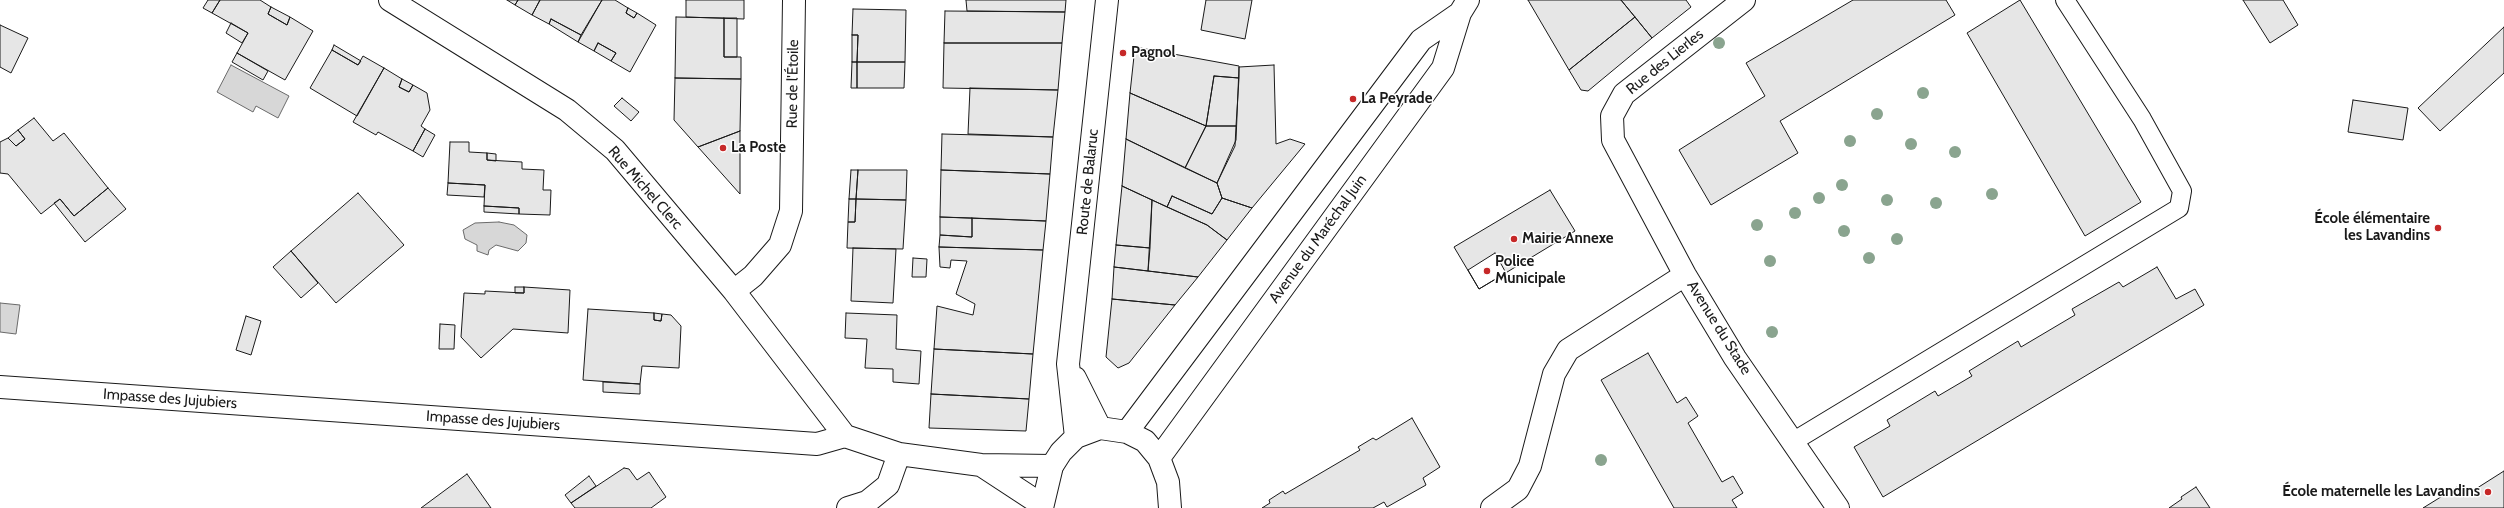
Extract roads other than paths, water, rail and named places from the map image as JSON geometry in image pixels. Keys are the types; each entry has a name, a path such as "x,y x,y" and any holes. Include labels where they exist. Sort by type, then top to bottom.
{"street":[{"name":"Rue Michel Clerc","path":"390,0 567,110 615,150 734,291 845,436"},
{"name":"Rue de l'Étoile","path":"734,291 753,276 780,245 791,211 794,0"},
{"name":"Route de Balaruc","path":"1076,437 1068,364 1107,0"},
{"name":"Rue des Lierles","path":"1613,140 1612,116 1624,94 1744,0"},
{"name":"Avenue du Maréchal Juin","path":"1127,432 1421,40 1464,6"},
{"name":"Avenue du Maréchal Juin","path":"1159,458 1443,68 1464,6"},
{"name":"Avenue du Stade","path":"1613,140 1686,275 1735,358 1794,441 1838,508"},
{"path":"1492,508 1518,488 1530,466 1554,374 1568,350 1686,275"},
{"path":"1068,364 1100,428"},
{"name":"Impasse des Jujubiers","path":"0,387 818,444 845,436"},
{"path":"981,465 1042,507 1052,466 1076,437 1100,428 1127,432 1145,441 1159,458 1168,482 1170,508"},
{"path":"845,436 899,454 981,465 1052,466"},
{"path":"848,508 867,502 888,485 899,454"}],"lane":[{"path":"1794,441 2179,208 2182,191 2179,184 2142,119 2065,0"}],"place":[{"name":"Pagnol","path":"1123,53"},
{"name":"La Peyrade","path":"1353,99"},
{"name":"La Poste","path":"723,148"},
{"name":"École élémentaire les Lavandins","path":"2438,228"},
{"name":"Mairie Annexe","path":"1514,239"},
{"name":"Police Municipale","path":"1487,271"},
{"name":"École maternelle les Lavandins","path":"2488,492"}]}
